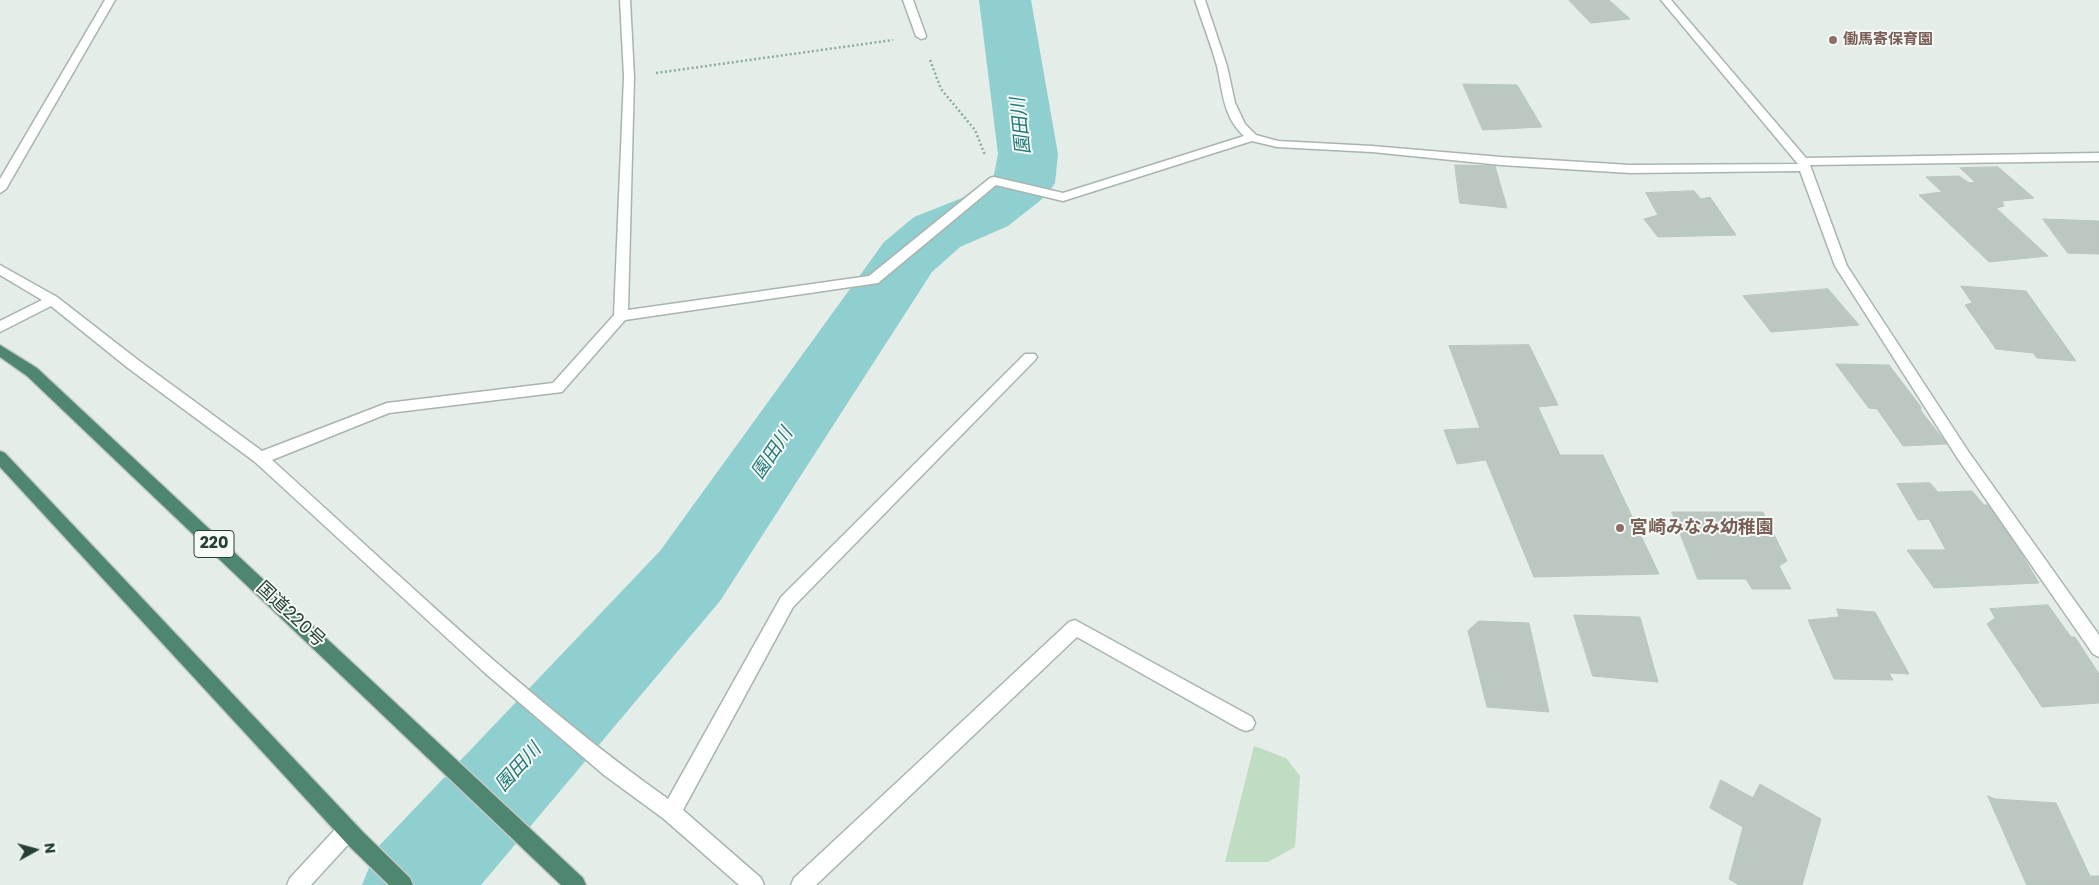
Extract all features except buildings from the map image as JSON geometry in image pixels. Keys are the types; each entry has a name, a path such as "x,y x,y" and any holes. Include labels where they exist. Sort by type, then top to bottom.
{"highway":[{"name":"国道220号","path":"0,350 32,372 576,885"},
{"path":"0,457 352,835 403,885"}],"street":[{"path":"0,189 110,0"},
{"path":"260,458 387,408 557,388 620,316 628,77 624,0"},
{"path":"908,0 921,36"},
{"path":"1200,0 1222,66 1229,103 1240,126 1252,136 1277,144 1372,150 1501,162 1630,169 2099,157"},
{"path":"1666,0 1804,164 1841,266 1963,455 2099,650"},
{"path":"620,316 873,280 1000,182 1063,197 1252,136"},
{"path":"0,269 52,300 133,364 260,458 491,668 611,769 671,812 754,885"},
{"path":"0,327 52,300"},
{"path":"671,812 787,602 1030,358"},
{"path":"800,885 1075,627 1246,723"},
{"path":"297,885 352,835"}],"path":[{"path":"628,77 921,36 941,89 975,130 1000,182"}],"green space":[{"path":"1254,746 1286,758 1300,776 1295,847 1268,862 1225,862"}],"waterway":[{"name":"園田川","path":"414,885 690,576 908,257 937,232 985,212 1024,183 1028,154 1005,0"}],"place":[{"name":"働馬寄保育園","path":"1833,40"},
{"name":"宮崎みなみ幼稚園","path":"1620,528"}]}
